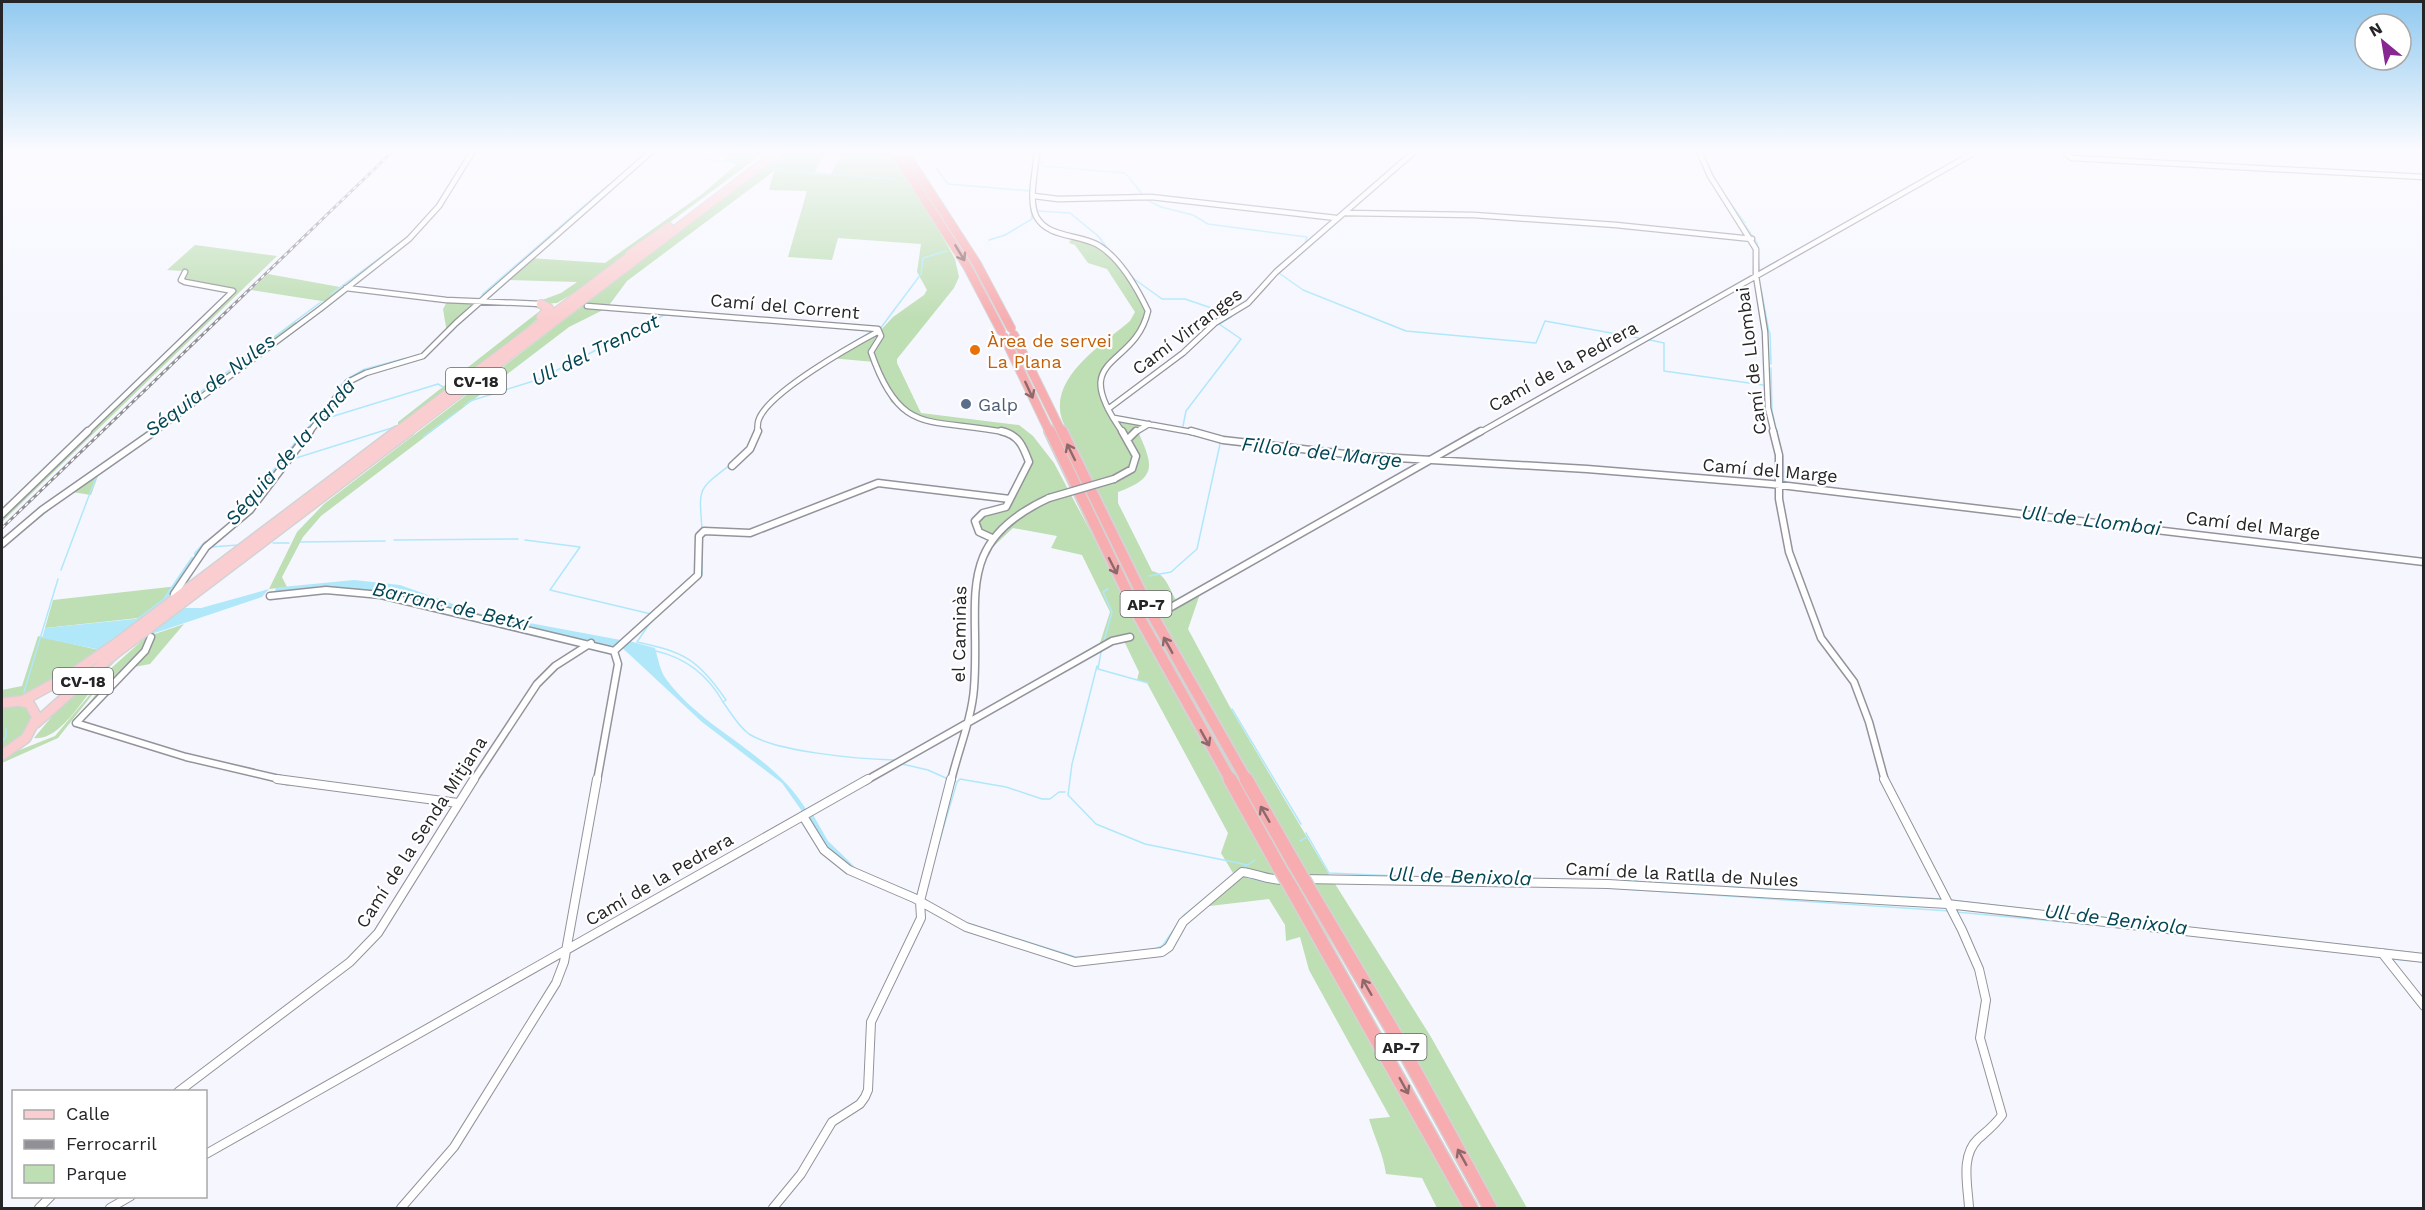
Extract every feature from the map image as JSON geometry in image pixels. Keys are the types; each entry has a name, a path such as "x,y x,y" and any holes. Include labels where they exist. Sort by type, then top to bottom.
{"highway":[{"name":"AP-7","path":"930,207 1008,333 1149,609 1396,1038 1490,1209"},
{"name":"AP-7","path":"940,207 977,264 1138,615 1381,1044 1471,1209"}],"main road":[{"name":"CV-18","path":"22,701 75,672 114,645 695,207"},
{"name":"CV-18","path":"2,755 21,742 36,723 132,641 704,207"},
{"name":"CV-18","path":"541,304 553,304 566,298 669,227"},
{"name":"CV-18","path":"405,426 543,316 549,308 541,304"},
{"name":"CV-18","path":"2,703 22,701 29,703 37,711 36,723"}],"street":[{"path":"2,544 42,510 116,460 346,288 409,239 437,207"},
{"path":"174,594 206,547 250,510 348,382 371,371 423,355 588,207"},
{"name":"el Caminàs","path":"773,1209 801,1174 832,1122 860,1104 868,1090 872,1022 882,995 921,918 920,901 966,723 975,678 974,585 982,554 992,538 1023,510 1049,498 1125,475 1135,463 1136,456 1128,439 1100,396 1101,378 1113,357 1144,327 1148,311 1131,282 1102,248 1083,238 1058,232 1038,219 1034,207"},
{"path":"1243,207 1336,218"},
{"name":"Camí Virranges","path":"1108,409 1183,353 1215,323 1248,303 1276,272 1295,258 1336,218 1351,207"},
{"name":"Camí de Llombai","path":"1731,207 1752,239 1756,249 1756,276 1763,312 1768,408 1779,454 1781,485 1779,499 1789,552 1821,638 1854,682 1869,722 1885,781 1979,969 1986,1000 1980,1038 2002,1115 1991,1131 1977,1140 1968,1155 1969,1209"},
{"name":"Camí de la Pedrera","path":"1166,610 1877,207"},
{"path":"1345,213 1474,215 1616,225 1752,239"},
{"path":"2,514 233,291 185,282 181,280 185,272"},
{"path":"346,288 446,300 541,304"},
{"name":"Camí del Corrent","path":"587,306 731,316 879,332 881,336 871,352 887,396 895,406 915,419 1004,432 1018,438 1029,462 1010,499"},
{"path":"732,466 753,444 759,418 784,392 840,352 879,332"},
{"name":"Camí del Marge","path":"1113,418 1152,423 1222,440 1268,446 1431,460 1587,468 1781,485 2424,562"},
{"path":"1128,439 1137,430 1152,423"},
{"path":"614,651 700,573 699,536 704,531 750,533 878,483 1010,499 1006,507 983,513 975,521 979,532 992,538"},
{"path":"270,596 317,588 349,591 433,606 489,622 591,643 614,651"},
{"path":"151,637 145,651 77,724 197,760 276,779 458,803"},
{"name":"Camí de la Pedrera","path":"207,1153 1112,641 1130,637"},
{"name":"Camí de la Senda Mitjana","path":"181,1090 350,962 378,933 401,900 458,803 537,684 555,666 591,643"},
{"path":"401,1209 453,1147 556,983 567,950 618,664 614,651"},
{"name":"Camí de la Ratlla de Nules","path":"803,816 824,850 849,870 920,901 942,916 966,927 1075,962 1147,956 1162,952 1169,947 1183,922 1238,875 1247,872 1269,881 1326,878 1608,884 1951,909 2424,958"},
{"path":"2382,953 2424,1006"},
{"path":"39,1209 50,1198"},
{"path":"110,1209 129,1198"}],"green space":[{"path":"683,207 690,207 577,291 557,303 542,304 545,313 498,351 148,617 45,628 53,600 178,586 178,592 398,426 398,422 541,310 535,307 537,304 534,303 561,293 577,282 504,280 529,258 605,263"},
{"path":"708,207 711,207 711,208 290,526"},
{"path":"711,207 725,207 627,281 607,308 569,327 321,516 303,537 282,577 287,587 269,589 297,532 324,504"},
{"path":"802,207 926,207 955,259 959,277 954,288 897,359 921,413 1019,425 1033,436 1054,463 1184,707 1466,1208 1437,1208 1422,1178 1386,1174 1369,1119 1390,1117 1309,970 1300,937 1286,941 1285,925 1269,899 1201,907 1238,871 1233,873 1221,853 1228,833 1147,683 1137,680 1139,672 1124,641 1122,639 1098,649 1110,612 1082,555 1051,548 1057,536 1013,528 981,558 992,538 979,532 978,517 1006,507 1030,462 1013,434 915,419 891,402 875,362 830,358 879,332 893,317 924,295 927,290 917,272 921,244 838,238 832,260 788,257"},
{"path":"1073,236 1098,247 1118,265 1148,311 1139,333 1106,366 1099,389 1100,397 1113,418 1151,423 1137,429 1148,459 1147,474 1132,486 1118,492 1118,503 1152,571 1165,580 1178,603 1201,591 1188,629 1231,709 1330,876 1306,877 1148,600 1063,422 1060,406 1062,391 1069,377 1092,352 1130,321 1135,312 1107,269 1088,263 1075,245 1069,243"},
{"path":"195,245 277,256 2,522 2,511 230,292 178,282 183,271 167,270"},
{"path":"268,274 351,289 246,369 239,367 183,409 188,411 99,473 91,495 72,492 2,548 2,544 295,322 300,323 328,302 251,290"},
{"path":"448,300 481,300 447,333 443,309"},
{"path":"184,624 150,664 134,667 83,719 81,726 73,724 99,690 99,679 146,637"},
{"path":"38,636 103,651 32,694 2,701 2,690 22,686"},
{"path":"122,655 97,679 96,684 60,728 52,734 34,738 59,708"},
{"path":"97,686 58,738 2,763 2,757 55,736"},
{"path":"2,705 28,706 34,719 24,736 2,752"},
{"path":"1332,879 1431,1037 1527,1208 1495,1208 1307,880"}],"water":[{"name":"Barranc de Betxí","path":"354,580 400,585 481,614 626,641 613,646 479,617 436,604 347,589 321,586 274,593 276,588 282,587"},
{"path":"269,589 262,597 146,636 184,608 201,608"},
{"path":"144,618 101,650 42,638 45,628"},
{"path":"629,641 655,648 664,676 682,698 776,773 807,811 804,814 782,783 702,722 622,648"},
{"path":"812,813 828,841 858,870 918,894 960,920 1075,956 1132,954 1146,952 1162,945 1183,915 1239,871 1167,945 1146,954 1069,957 960,922 859,873 829,851 805,815"}],"waterway":[{"name":"Séquia de la Tanda","path":"484,295 585,207"},
{"path":"1163,207 1193,215 1208,224 1307,237 1305,244"},
{"name":"Ull de Llombai","path":"1733,207 1745,223"},
{"path":"989,240 1005,235 1032,219 1031,208"},
{"name":"Ull de Benixola","path":"1037,211 1070,213 1098,236 1108,249"},
{"name":"Ull de Llombai","path":"1745,225 1757,243 1759,270"},
{"path":"331,294 408,237"},
{"path":"880,329 921,274 923,258 947,251"},
{"path":"1279,273 1303,290 1406,331 1536,343 1545,321 1639,338"},
{"name":"Ull de Benixola","path":"1130,276 1162,299 1185,299 1229,314"},
{"name":"Ull de Llombai","path":"1761,289 1769,332"},
{"name":"Séquia de Nules","path":"124,449 321,302"},
{"name":"Ull del Trencat","path":"464,406 470,401 540,379 664,315 688,316"},
{"name":"Ull de Benixola","path":"1183,426 1186,411 1241,339 1219,324 1231,317"},
{"name":"Ull del Trencat","path":"812,326 873,331"},
{"path":"831,356 871,332"},
{"name":"Ull de Llombai","path":"1770,333 1771,364"},
{"path":"1650,340 1664,343 1664,371 1763,385"},
{"name":"Séquia de la Tanda","path":"306,433 347,381 364,371 405,360"},
{"name":"Ull de Llombai","path":"1771,368 1772,411 1782,454"},
{"path":"341,395 351,383"},
{"path":"321,420 438,384 443,387"},
{"name":"Ull del Trencat","path":"423,437 458,411"},
{"name":"Ull del Trencat","path":"293,459 398,426"},
{"name":"Séquia de la Tanda","path":"242,514 307,431"},
{"name":"Ull de Benixola","path":"1149,576 1171,572 1197,549 1220,444 1218,441"},
{"name":"Ull de Llombai","path":"1783,456 1784,482"},
{"name":"Fillola del Marge","path":"1451,464 1496,467"},
{"path":"702,529 700,505 702,491 711,480 730,465"},
{"name":"Fillola del Marge","path":"1501,467 1542,469"},
{"path":"61,570 96,477"},
{"name":"Ull de Llombai","path":"1815,486 1968,505"},
{"name":"Ull de Llombai","path":"2000,508 2421,559"},
{"path":"674,600 702,575 702,537"},
{"path":"394,540 518,539"},
{"path":"525,540 580,547 550,590 651,614"},
{"path":"300,542 385,541"},
{"path":"273,543 289,543"},
{"name":"Séquia de la Tanda","path":"197,554 206,544"},
{"path":"211,547 238,545"},
{"name":"Séquia de la Tanda","path":"136,623 165,601 193,560"},
{"name":"Barranc de Betxí","path":"24,692 58,579"},
{"name":"Ull de Benixola","path":"1104,641 1112,612 1103,592 1108,589"},
{"path":"652,620 637,642 689,659 716,686 726,700 723,702"},
{"path":"656,651 677,658 695,669 717,692 723,702"},
{"name":"Ull de Benixola","path":"1101,652 1098,669 1148,683"},
{"path":"1097,666 1072,764 1068,795 1096,824 1145,844 1248,865"},
{"path":"723,702 749,734 779,746 840,756 894,760"},
{"name":"Ull de Benixola","path":"1232,709 1301,824"},
{"path":"2,741 6,737 6,729"},
{"path":"902,764 928,770 948,779"},
{"path":"935,856 957,782 960,779 1006,787 1042,799 1050,799 1059,792 1065,792"},
{"name":"Ull de Benixola","path":"1306,833 1329,873 1445,878"},
{"name":"Barranc de Betxí","path":"1300,841 1307,837"},
{"name":"Barranc de Betxí","path":"1248,865 1255,860"},
{"name":"Barranc de Betxí","path":"1243,868 1248,865"},
{"path":"1243,876 1264,882"},
{"name":"Ull de Benixola","path":"1488,878 1637,881"},
{"name":"Ull de Benixola","path":"1647,882 1940,899"},
{"path":"1363,884 1491,886"},
{"path":"1609,888 1949,911"},
{"name":"Ull de Benixola","path":"1950,900 2061,913"},
{"path":"1956,912 2095,925"},
{"name":"Ull de Benixola","path":"2254,935 2284,938"},
{"name":"Ull de Benixola","path":"2291,939 2391,950"},
{"name":"Ull de Benixola","path":"2399,951 2416,953"},
{"path":"2392,959 2424,962"},
{"path":"2410,995 2424,1012"}],"railway":[{"path":"2,528 334,207"}],"place":[{"name":"Àrea de servei La Plana","path":"975,350"},
{"name":"Galp","path":"966,404"}]}
